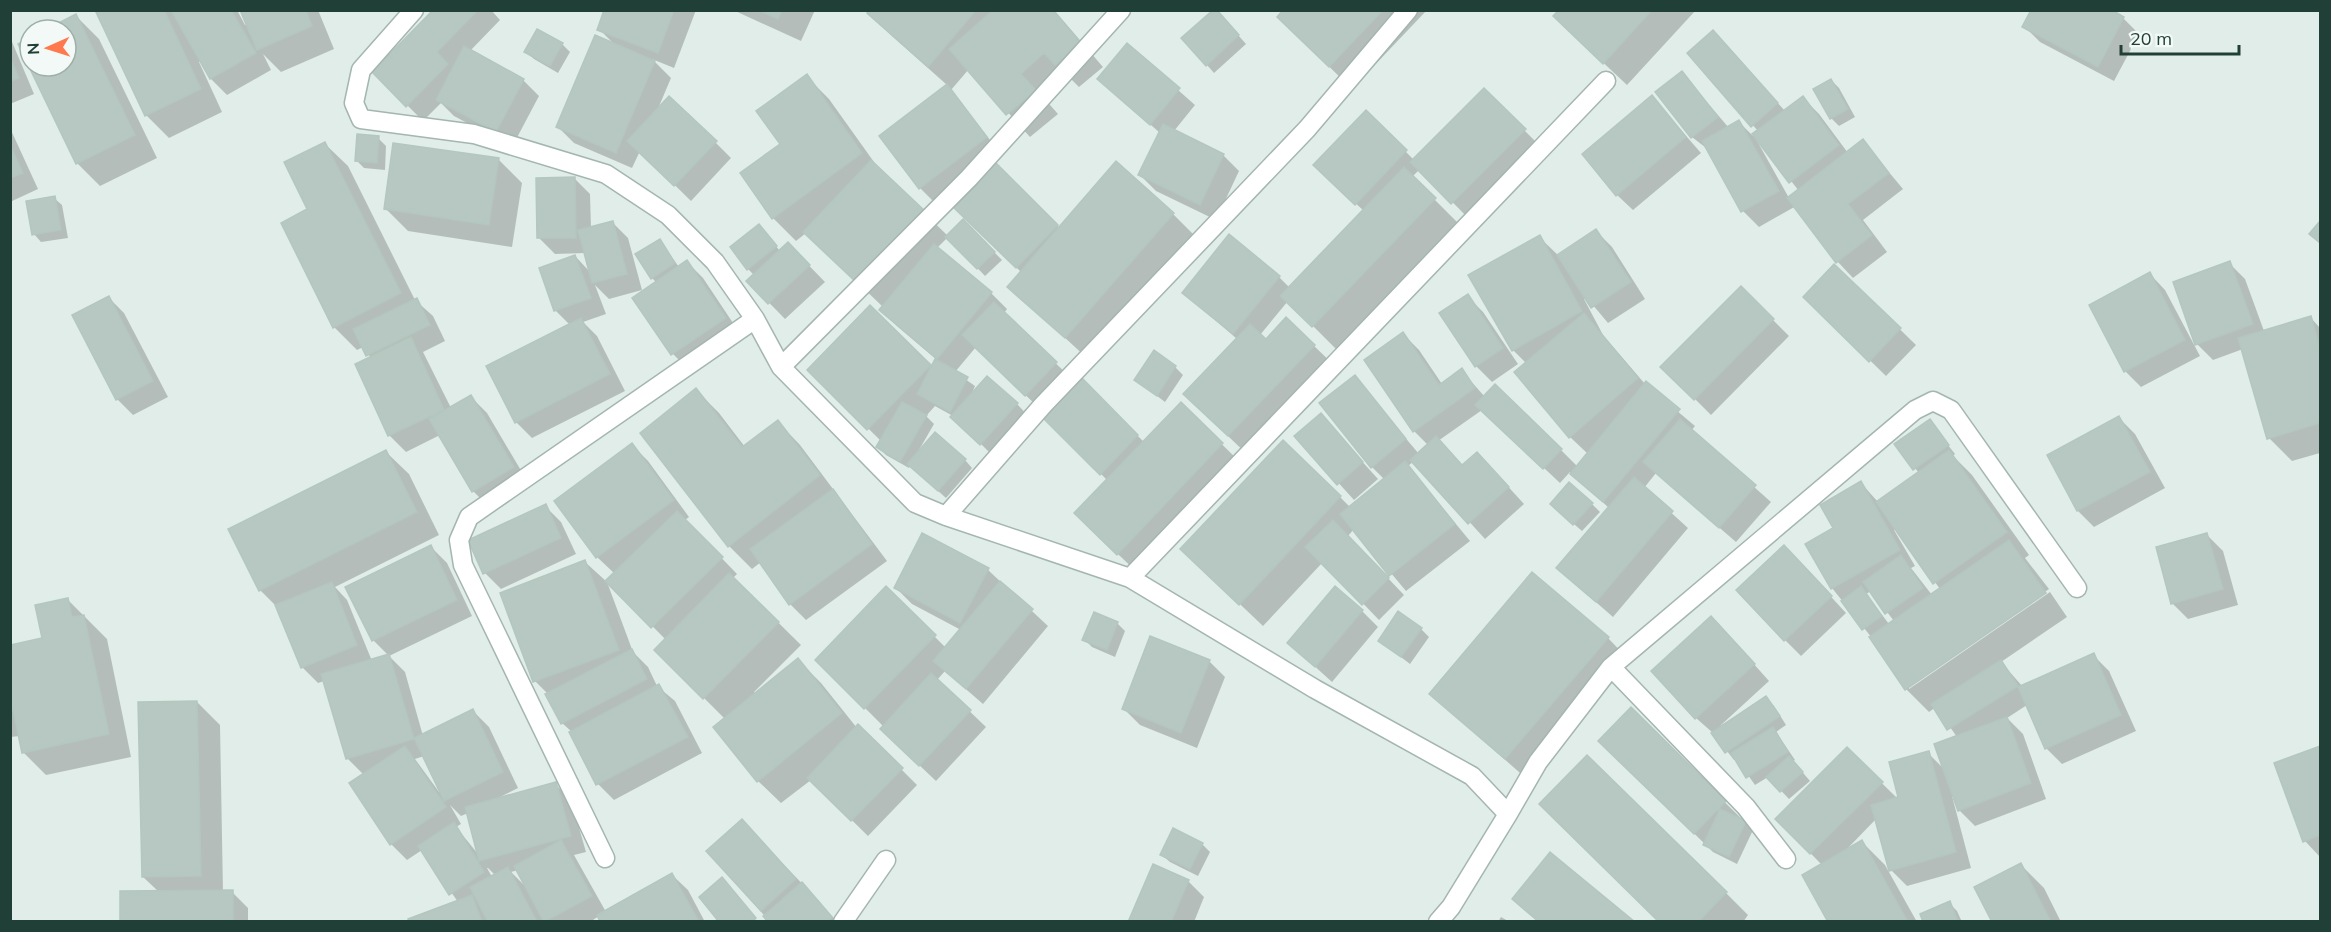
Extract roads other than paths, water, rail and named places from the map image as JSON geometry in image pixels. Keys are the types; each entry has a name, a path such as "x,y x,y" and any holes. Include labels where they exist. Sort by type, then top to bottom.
{"street":[{"path":"414,10 361,70 354,103 361,119 474,134 606,174 668,215 715,262 755,319 781,367 915,503 946,516 1130,578 1315,689 1472,776 1508,814"},
{"path":"781,367 969,178 1121,10"},
{"path":"946,516 1043,405 1307,129 1408,10"},
{"path":"1130,578 1606,81"},
{"path":"606,858 463,565 459,540 469,517 755,319"},
{"path":"1438,921 1450,907 1538,762 1611,667 1915,410 1933,401 1951,410 2077,588"},
{"path":"1611,667 1746,807 1786,859"},
{"path":"843,921 886,860"}]}
